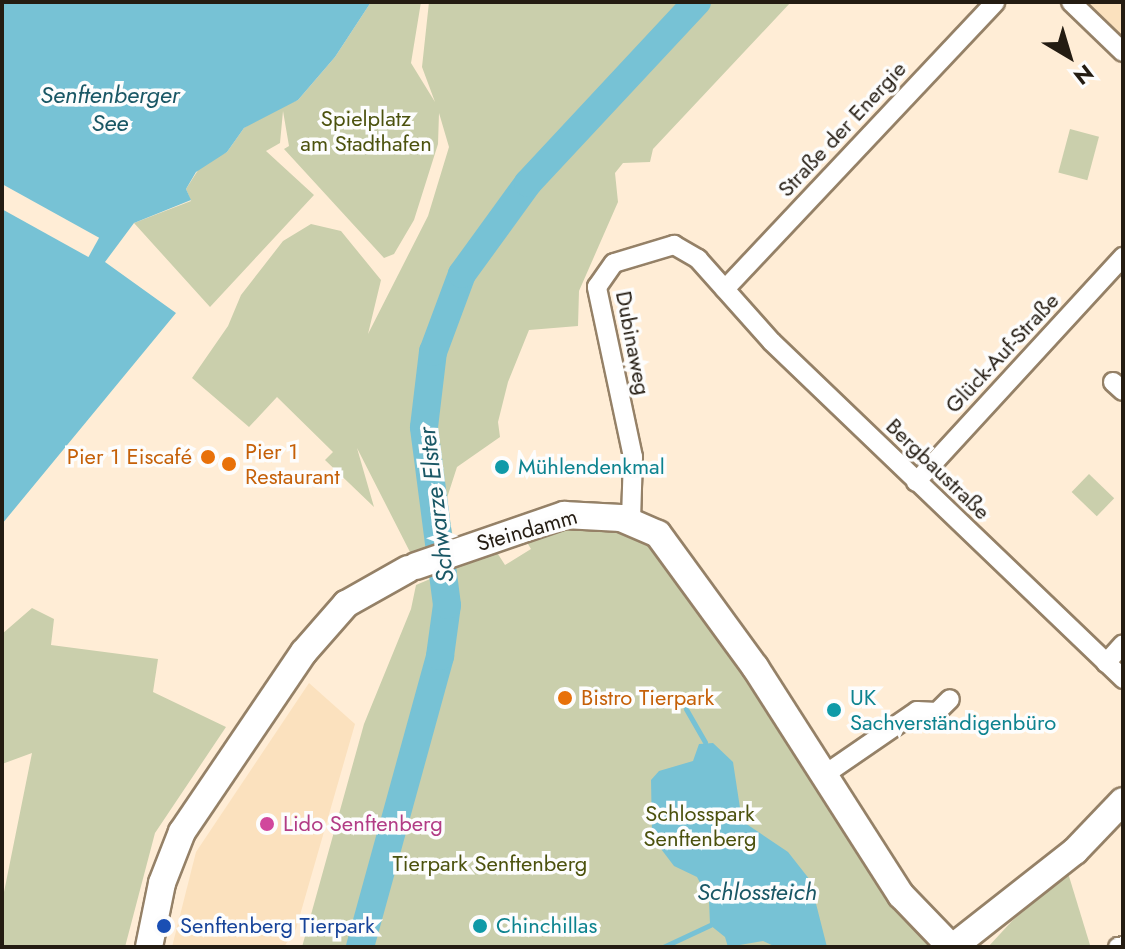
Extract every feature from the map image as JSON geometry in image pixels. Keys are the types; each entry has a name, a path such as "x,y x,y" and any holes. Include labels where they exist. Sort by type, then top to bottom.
{"street":[{"name":"Straße der Energie","path":"725,289 995,2"},
{"path":"1071,2 1123,52"},
{"name":"Dubinaweg","path":"631,520 634,468 602,325 599,279 628,256 674,245 692,253 725,289"},
{"name":"Glück-Auf-Straße","path":"916,482 1123,257"},
{"name":"Bergbaustraße","path":"725,289 772,342 1123,679"},
{"name":"Steindamm","path":"149,947 162,883 182,832 304,652 346,604 412,568 564,515 595,513 631,520 658,534 676,552 901,895 952,947"},
{"path":"1106,663 1123,644"},
{"path":"824,775 917,711 937,712 950,699"},
{"path":"952,947 1075,851 1123,801"}],"shaded area":[{"path":"1079,2 1123,2 1123,45"},
{"path":"309,683 355,724 296,929 284,947 172,947 196,852"}],"green space":[{"name":"Spielplatz am Stadthafen","path":"371,2 421,2 411,63 435,102 422,67 429,2 791,2 653,149 650,162 623,163 615,173 618,202 579,291 578,326 529,330 508,382 498,422 500,437 457,467 446,501 453,537 411,554 357,448 374,507 325,460 333,452 277,397 249,427 192,378 228,326 241,295 283,241 311,224 341,231 381,280 368,334 428,216 449,147 439,113 438,144 414,220 394,254 384,258 284,149 289,146 283,111 280,143 266,151 314,195 210,307 134,223 191,201 186,189 202,164 227,152 244,128 269,111 298,100 335,57"},
{"path":"1070,129 1099,137 1087,180 1058,172"},
{"path":"1089,474 1114,498 1097,516 1072,492"},
{"path":"587,519 651,538 943,947 302,947 364,724 411,609 416,585 496,551 505,565 531,549 522,534"},
{"path":"32,608 54,619 51,645 158,659 153,692 226,727 155,833 125,947 2,947 2,902 32,753 2,764 2,634"},
{"path":"1068,873 1090,945 988,947 1012,921"}],"water":[{"name":"Senftenberger See","path":"2,2 371,2 335,57 298,100 244,128 227,152 196,172 186,189 191,200 134,223 105,262 176,313 2,524"},
{"name":"Schlossteich","path":"713,743 733,762 742,821 788,852 810,880 827,947 776,947 763,941 728,947 725,937 710,925 709,900 697,877 674,866 658,845 652,834 651,780 659,771 693,761 699,744"}],"pier":[{"path":"2,184 99,238 88,257 2,209"}],"waterway":[{"name":"Schwarze Elster","path":"360,947 440,656 447,605 424,427 433,352 462,274 528,183 697,2"},
{"path":"686,709 705,742"},
{"path":"663,947 710,925"}],"place":[{"name":"Pier 1 Eiscafé","path":"208,457"},
{"name":"Pier 1 Restaurant","path":"229,464"},
{"name":"Mühlendenkmal","path":"502,467"},
{"name":"Bistro Tierpark","path":"565,698"},
{"name":"UK Sachverständigenbüro","path":"834,710"},
{"name":"Lido Senftenberg","path":"267,824"},
{"name":"Senftenberg Tierpark","path":"164,926"},
{"name":"Chinchillas","path":"480,926"}],"park label":[{"name":"Schlosspark Senftenberg","path":"700,826"},
{"name":"Tierpark Senftenberg","path":"490,864"}]}
